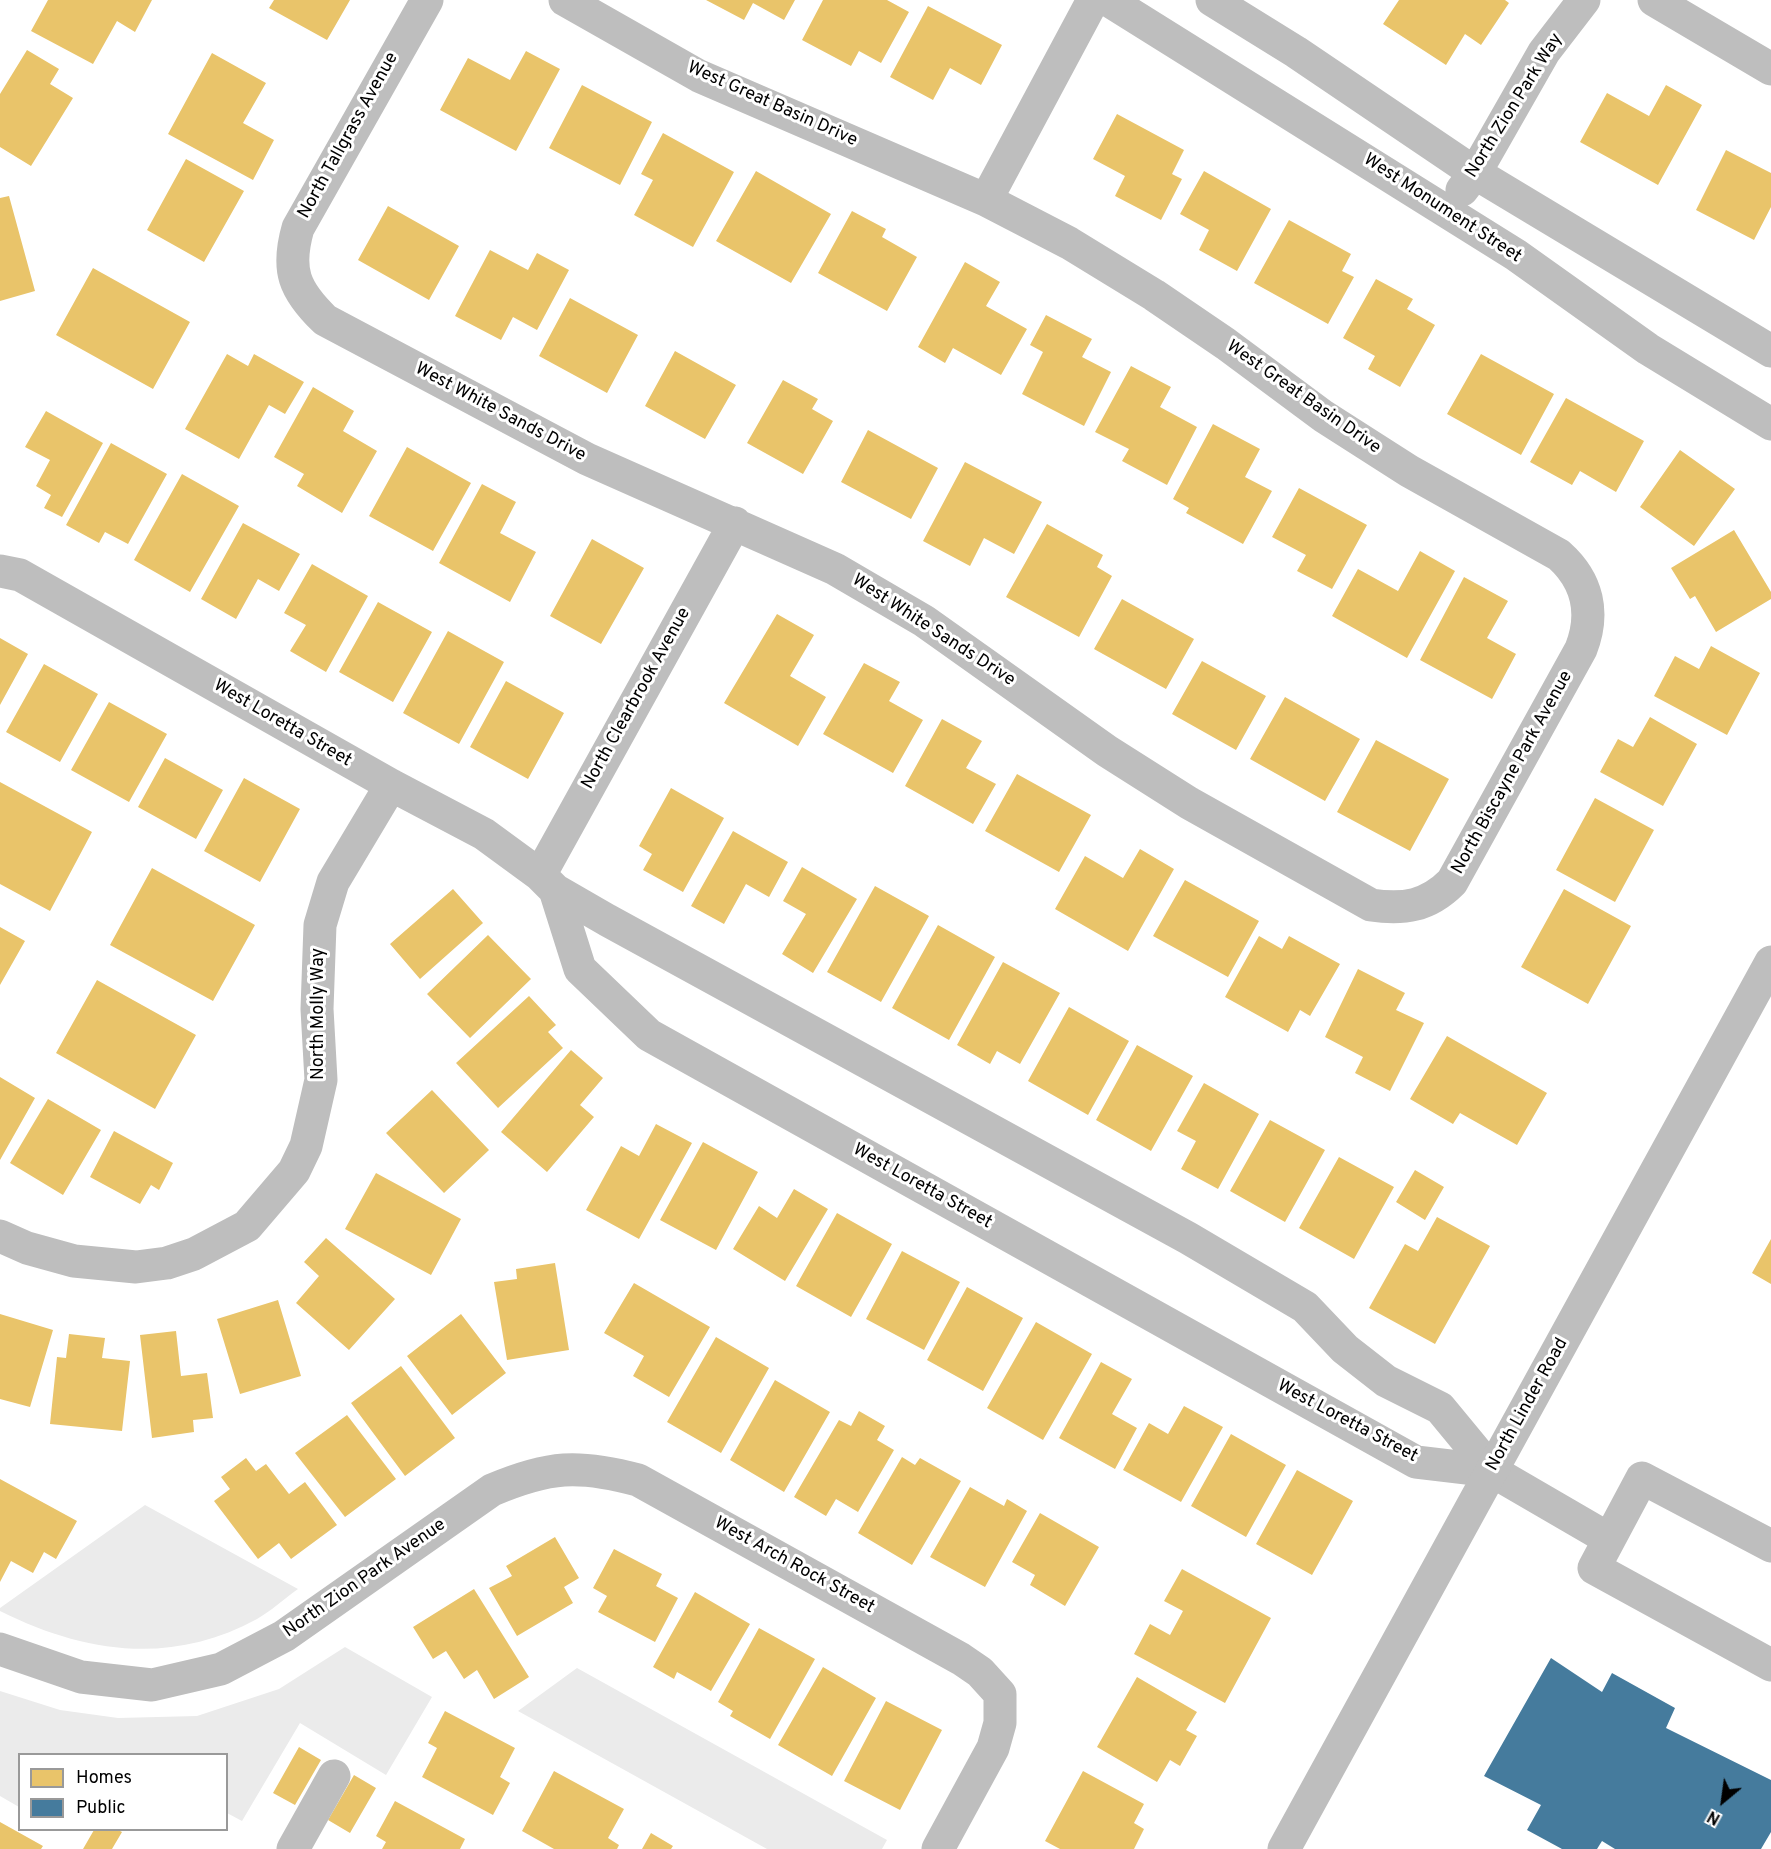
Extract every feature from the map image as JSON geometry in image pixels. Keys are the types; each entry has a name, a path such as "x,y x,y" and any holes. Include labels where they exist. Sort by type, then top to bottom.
{"street":[{"name":"North Tallgrass Avenue","path":"294,278 292,251 298,228 427,0"},
{"name":"West Great Basin Drive","path":"565,0 699,76 986,200 1069,243 1154,295 1226,344 1323,416 1409,471 1559,555 1570,565 1580,580 1587,596 1590,618"},
{"path":"986,200 1093,0"},
{"name":"West Monument Street","path":"1108,0 1516,255 1648,350 1771,424"},
{"path":"1212,0 1296,52 1475,173 1771,351"},
{"name":"North Zion Park Way","path":"1445,211 1475,173 1544,52 1584,0"},
{"path":"1653,0 1771,69"},
{"name":"West White Sands Drive","path":"294,278 305,301 325,320 587,459 835,569 924,621 1107,751 1189,803 1371,905 1397,909 1410,907"},
{"name":"North Clearbrook Avenue","path":"548,882 735,523"},
{"name":"West Loretta Street","path":"0,572 20,575 391,785 484,834 548,882 1188,1238 1305,1307 1345,1349 1386,1381 1440,1408 1492,1471"},
{"name":"North Biscayne Park Avenue","path":"1410,907 1443,891 1452,882 1581,649 1590,618"},
{"name":"North Molly Way","path":"0,1236 27,1248 74,1261 136,1267 167,1263 194,1254 247,1226 294,1171 306,1146 321,1080 317,1009 320,925 333,882 391,785"},
{"name":"West Loretta Street","path":"548,882 580,969 649,1035 1416,1462 1492,1471"},
{"name":"North Linder Road","path":"1284,1849 1771,962"},
{"name":"North Zion Park Avenue","path":"0,1649 81,1677 152,1685 221,1669 284,1636 492,1490 529,1474 574,1468"},
{"name":"West Arch Rock Street","path":"574,1468 605,1471 638,1480 962,1659 980,1672 1000,1694 1000,1723 993,1749 938,1849"},
{"path":"1492,1471 1609,1539"},
{"path":"1771,1546 1642,1478 1594,1568 1771,1665"},
{"path":"293,1849 334,1776"}],"shaded area":[{"path":"145,1505 298,1589 262,1616 225,1634 192,1643 160,1648 128,1648 63,1637 0,1611 0,1608"},
{"path":"345,1647 432,1697 386,1775 300,1723 242,1821 228,1814 228,1753 18,1753 18,1806 0,1796 0,1691 60,1710 118,1718 197,1716 279,1689"},
{"path":"577,1668 887,1840 882,1849 767,1849 518,1711"}],"building: Homes":[{"path":"48,0 152,0 135,32 117,21 93,64 31,31"},
{"path":"274,0 350,0 327,40 269,8"},
{"path":"706,0 795,0 784,20 753,3 744,20"},
{"path":"823,0 887,0 909,12 881,63 859,51 851,66 802,40"},
{"path":"1399,0 1505,0 1509,3 1481,45 1465,34 1446,65 1383,24"},
{"path":"928,6 1002,45 981,85 950,68 933,100 890,77"},
{"path":"27,50 59,69 50,84 73,98 31,166 0,147 0,94"},
{"path":"526,51 560,69 516,151 440,110 468,58 510,80"},
{"path":"212,53 266,83 243,123 274,140 253,180 168,134"},
{"path":"582,85 652,122 620,185 549,148"},
{"path":"1666,85 1702,105 1658,185 1580,142 1607,93 1649,116"},
{"path":"1117,114 1184,150 1172,174 1182,179 1161,220 1115,196 1125,176 1093,159"},
{"path":"663,133 734,172 693,247 634,215 653,180 641,174"},
{"path":"1726,150 1771,173 1771,207 1754,240 1696,210"},
{"path":"186,159 244,191 204,262 147,230"},
{"path":"756,171 831,214 791,283 716,241"},
{"path":"1204,171 1271,209 1237,271 1199,250 1209,230 1180,214"},
{"path":"9,196 35,291 0,301 0,198"},
{"path":"388,206 459,246 429,300 358,260"},
{"path":"852,211 886,229 882,237 917,257 887,311 818,273"},
{"path":"1289,220 1351,254 1342,271 1354,277 1328,324 1254,283"},
{"path":"490,250 528,270 537,253 569,270 537,330 513,317 501,340 455,316"},
{"path":"965,262 1000,282 986,306 1027,329 1001,375 953,348 945,363 918,347"},
{"path":"93,268 190,322 153,389 56,335"},
{"path":"1376,279 1413,299 1407,309 1435,325 1400,387 1368,369 1375,356 1343,338"},
{"path":"570,298 638,335 607,393 539,356"},
{"path":"1046,315 1092,339 1082,357 1111,372 1084,426 1022,394 1043,352 1030,345"},
{"path":"675,351 736,385 705,439 645,406"},
{"path":"227,354 248,366 254,354 304,382 285,414 269,405 239,459 185,429"},
{"path":"1481,354 1554,394 1521,455 1447,414"},
{"path":"1131,366 1171,387 1160,407 1197,427 1167,485 1122,461 1129,449 1095,432"},
{"path":"783,380 818,399 812,409 833,421 803,474 747,443"},
{"path":"313,387 354,411 343,431 377,451 342,513 297,486 304,474 274,457"},
{"path":"1566,398 1644,441 1616,492 1580,471 1572,485 1530,462"},
{"path":"46,411 103,443 62,517 44,508 51,495 36,486 50,460 25,447"},
{"path":"1213,424 1260,449 1245,477 1272,491 1243,544 1186,513 1189,508 1173,499"},
{"path":"868,430 938,468 911,519 841,482"},
{"path":"111,443 167,474 128,544 105,532 99,543 66,525"},
{"path":"407,447 471,483 433,551 369,516"},
{"path":"1680,450 1735,489 1694,546 1640,507"},
{"path":"965,462 1042,502 1014,554 984,538 970,566 923,541"},
{"path":"182,474 239,506 190,592 134,560"},
{"path":"482,484 516,502 500,533 536,552 510,602 439,563"},
{"path":"1299,488 1367,525 1332,589 1297,571 1306,555 1272,537"},
{"path":"243,523 300,554 279,591 258,579 236,619 201,599"},
{"path":"1047,524 1103,555 1097,567 1112,576 1079,637 1006,597"},
{"path":"1734,530 1771,592 1771,599 1716,632 1695,596 1690,599 1671,568"},
{"path":"592,539 644,568 601,644 550,616"},
{"path":"1420,551 1455,571 1407,658 1332,616 1358,569 1398,591"},
{"path":"312,564 368,596 326,672 290,651 306,625 284,613"},
{"path":"1464,577 1508,601 1487,638 1516,654 1492,699 1420,660"},
{"path":"1122,599 1194,639 1166,689 1094,649"},
{"path":"378,602 432,632 393,702 339,672"},
{"path":"777,614 814,635 790,676 826,697 798,746 724,703"},
{"path":"448,631 504,662 459,744 403,713"},
{"path":"0,638 28,654 0,705"},
{"path":"1711,646 1760,673 1727,735 1654,696 1675,656 1699,669"},
{"path":"1202,661 1266,696 1236,750 1172,714"},
{"path":"864,663 900,682 889,701 923,720 893,773 823,734"},
{"path":"44,664 98,694 60,762 6,732"},
{"path":"506,681 564,713 528,779 470,747"},
{"path":"1285,697 1360,739 1325,801 1250,759"},
{"path":"109,702 167,734 129,802 71,770"},
{"path":"1650,717 1697,744 1663,806 1600,772 1618,739 1633,747"},
{"path":"942,719 982,741 966,768 996,784 973,824 905,786"},
{"path":"1376,740 1449,779 1410,851 1337,812"},
{"path":"165,758 223,790 196,839 138,807"},
{"path":"1017,774 1091,815 1059,872 985,831"},
{"path":"244,778 300,809 260,882 204,851"},
{"path":"0,782 92,832 50,911 0,884"},
{"path":"671,788 724,818 683,892 643,870 652,854 639,846"},
{"path":"1595,798 1654,830 1615,902 1556,870"},
{"path":"733,831 788,862 769,897 746,884 724,924 691,906"},
{"path":"1140,849 1174,869 1128,951 1055,909 1085,856 1123,878"},
{"path":"802,867 857,899 813,973 782,954 806,914 783,901"},
{"path":"152,868 255,925 213,1001 110,945"},
{"path":"1185,880 1259,921 1228,977 1153,936"},
{"path":"875,886 929,916 881,1002 827,972"},
{"path":"453,889 483,923 420,979 390,944"},
{"path":"1564,889 1631,926 1588,1004 1521,967"},
{"path":"938,925 995,957 949,1040 892,1008"},
{"path":"0,927 25,941 0,985"},
{"path":"488,935 531,979 470,1038 427,994"},
{"path":"1259,936 1282,949 1289,936 1340,964 1310,1016 1300,1010 1288,1032 1225,997"},
{"path":"1003,962 1060,993 1020,1064 997,1051 990,1064 957,1045"},
{"path":"1358,969 1405,993 1396,1010 1424,1023 1390,1091 1355,1073 1363,1057 1325,1037"},
{"path":"97,980 196,1035 155,1109 56,1053"},
{"path":"529,996 556,1025 548,1032 563,1048 498,1108 456,1063"},
{"path":"1069,1007 1129,1041 1088,1115 1028,1081"},
{"path":"1447,1036 1547,1093 1517,1145 1460,1113 1453,1124 1410,1099"},
{"path":"1137,1045 1193,1076 1151,1151 1096,1120"},
{"path":"571,1050 603,1078 580,1105 594,1117 547,1172 501,1132"},
{"path":"0,1077 35,1098 0,1160"},
{"path":"1204,1083 1259,1114 1218,1189 1181,1169 1196,1141 1177,1131"},
{"path":"432,1090 489,1150 444,1193 386,1133"},
{"path":"48,1099 101,1130 63,1195 10,1163"},
{"path":"1270,1120 1325,1150 1285,1222 1230,1191"},
{"path":"656,1124 692,1143 639,1239 586,1210 621,1146 639,1156"},
{"path":"114,1131 173,1163 159,1190 151,1185 140,1204 90,1177"},
{"path":"703,1142 758,1172 716,1250 660,1220"},
{"path":"1339,1157 1394,1187 1354,1259 1299,1228"},
{"path":"1415,1170 1444,1187 1425,1220 1396,1202"},
{"path":"376,1173 461,1219 431,1275 345,1229"},
{"path":"794,1189 828,1209 785,1281 733,1249 759,1206 777,1218"},
{"path":"837,1213 892,1244 851,1317 796,1286"},
{"path":"1437,1217 1490,1246 1435,1344 1369,1308 1405,1244 1418,1251"},
{"path":"326,1238 395,1299 349,1350 296,1303 319,1276 304,1262"},
{"path":"1771,1239 1771,1284 1752,1273"},
{"path":"902,1251 960,1282 924,1350 866,1319"},
{"path":"555,1263 569,1350 507,1360 494,1282 517,1279 516,1269"},
{"path":"634,1283 710,1327 669,1397 633,1376 644,1356 604,1333"},
{"path":"967,1287 1023,1318 983,1391 927,1360"},
{"path":"278,1300 301,1376 240,1394 217,1319"},
{"path":"0,1314 53,1330 30,1407 0,1399"},
{"path":"461,1314 506,1373 452,1415 407,1356"},
{"path":"1036,1322 1092,1354 1043,1440 987,1408"},
{"path":"176,1331 181,1376 207,1373 213,1418 193,1420 194,1432 152,1438 140,1335"},
{"path":"69,1334 105,1338 102,1358 130,1361 122,1431 50,1424 57,1357 66,1358"},
{"path":"716,1337 769,1368 721,1453 667,1422"},
{"path":"1101,1362 1132,1379 1112,1414 1137,1428 1115,1469 1059,1438"},
{"path":"401,1366 455,1438 405,1476 351,1403"},
{"path":"775,1380 830,1412 784,1492 730,1460"},
{"path":"1184,1406 1223,1427 1181,1502 1123,1470 1149,1423 1168,1434"},
{"path":"859,1411 885,1426 877,1440 894,1450 858,1512 836,1499 826,1516 794,1497 839,1420 851,1426"},
{"path":"347,1415 396,1479 345,1517 295,1453"},
{"path":"1231,1434 1286,1465 1246,1537 1191,1506"},
{"path":"902,1457 915,1465 920,1458 961,1481 912,1565 858,1533"},
{"path":"246,1458 256,1471 266,1464 289,1494 305,1482 337,1525 291,1559 279,1543 258,1559 214,1501 230,1489 221,1477"},
{"path":"1297,1470 1353,1501 1312,1575 1256,1544"},
{"path":"0,1479 77,1521 56,1559 44,1552 33,1573 11,1561 0,1582"},
{"path":"970,1487 1004,1506 1007,1499 1027,1511 985,1587 930,1557"},
{"path":"1040,1513 1099,1547 1065,1606 1030,1585 1035,1575 1012,1562"},
{"path":"555,1537 579,1578 564,1587 573,1603 517,1636 489,1588 512,1576 506,1566"},
{"path":"614,1549 662,1574 656,1586 678,1598 655,1642 598,1612 607,1596 593,1588"},
{"path":"1182,1569 1271,1618 1225,1703 1134,1654 1150,1624 1170,1635 1183,1611 1164,1601"},
{"path":"474,1589 529,1677 494,1699 477,1670 464,1679 446,1651 433,1659 413,1627"},
{"path":"695,1592 750,1624 711,1691 677,1672 674,1679 653,1667"},
{"path":"759,1628 815,1659 770,1739 730,1716 733,1711 718,1702"},
{"path":"823,1667 876,1698 832,1776 778,1745"},
{"path":"1137,1677 1197,1712 1186,1730 1197,1736 1180,1766 1170,1760 1157,1782 1097,1747"},
{"path":"886,1701 942,1730 900,1810 844,1781"},
{"path":"445,1711 515,1748 500,1777 510,1783 493,1815 422,1777 437,1748 428,1743"},
{"path":"299,1747 321,1760 295,1805 273,1793"},
{"path":"554,1771 624,1809 608,1838 619,1845 617,1849 554,1849 522,1831"},
{"path":"1083,1771 1144,1804 1134,1823 1144,1829 1134,1849 1060,1849 1045,1841"},
{"path":"354,1775 376,1788 350,1833 328,1820"},
{"path":"395,1801 465,1839 460,1849 382,1849 386,1842 376,1836"},
{"path":"0,1822 43,1846 41,1849 0,1849"},
{"path":"93,1831 122,1832 112,1849 83,1849"},
{"path":"651,1833 673,1846 671,1849 642,1849"}],"building: Public":[{"path":"1551,1658 1602,1692 1612,1673 1675,1708 1666,1728 1771,1780 1771,1832 1761,1849 1615,1849 1602,1841 1597,1849 1562,1849 1527,1830 1541,1805 1484,1776"}]}
